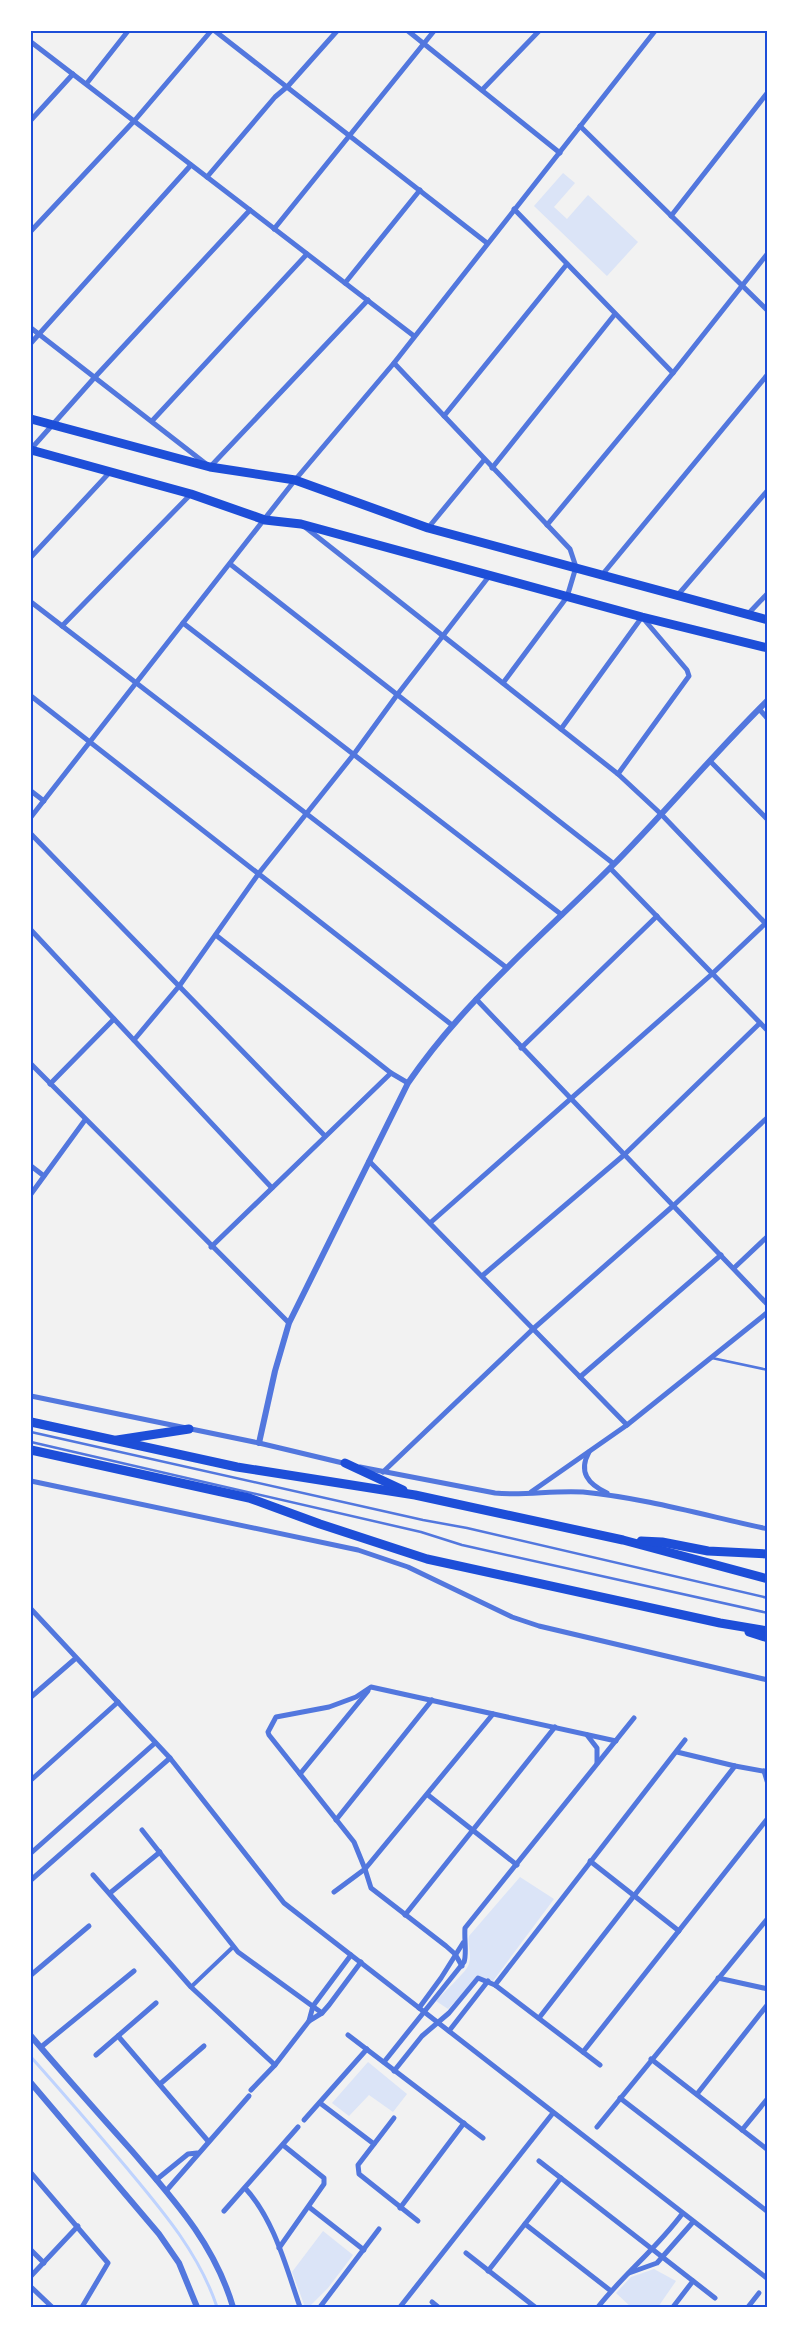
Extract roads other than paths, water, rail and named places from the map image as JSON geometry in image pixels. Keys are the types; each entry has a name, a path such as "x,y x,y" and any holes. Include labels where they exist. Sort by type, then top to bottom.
{"main road":[{"path":"31,419 210,467 295,480 428,528 768,620"},
{"path":"31,449 191,494 265,520 301,524 642,617 768,648"},
{"path":"31,1422 237,1467 415,1495 623,1540 768,1579"},
{"path":"111,1441 189,1429"},
{"path":"31,1450 249,1498 320,1524 427,1559 720,1623 768,1631"},
{"path":"345,1463 415,1495"},
{"path":"623,1540 662,1542 708,1551 768,1554"},
{"path":"720,1623 768,1638"}],"street":[{"path":"87,83 128,31"},
{"path":"31,231 135,120 211,31"},
{"path":"215,31 487,243"},
{"path":"207,177 275,97 288,86 337,31"},
{"path":"408,31 560,153"},
{"path":"274,229 434,31"},
{"path":"482,90 539,31"},
{"path":"31,817 295,480 394,364 414,336 655,31"},
{"path":"31,42 87,83 414,336"},
{"path":"31,120 74,74"},
{"path":"671,216 768,92"},
{"path":"580,126 768,310"},
{"path":"31,343 191,165"},
{"path":"345,283 420,190"},
{"path":"514,209 673,372"},
{"path":"31,449 250,210"},
{"path":"547,524 673,372 768,253"},
{"path":"152,421 307,254"},
{"path":"444,416 567,264"},
{"path":"31,328 210,467 368,300"},
{"path":"492,468 615,314"},
{"path":"394,364 570,549 576,567 568,597 503,683"},
{"path":"602,575 768,374"},
{"path":"428,528 484,460"},
{"path":"31,556 110,472"},
{"path":"677,596 768,490"},
{"path":"62,626 191,494"},
{"path":"301,524 618,774 661,814 767,924 571,1100 430,1223"},
{"path":"230,564 612,866 657,916 768,1031"},
{"path":"134,1040 180,985 217,936 259,873 354,754 396,695 490,575"},
{"path":"747,615 768,594"},
{"path":"31,602 507,968"},
{"path":"561,729 642,617 687,670 689,676 618,774"},
{"path":"184,623 562,915"},
{"path":"31,696 452,1025"},
{"path":"260,1443 275,1371 288,1323 408,1083 429,1052 452,1025 507,968 612,866 768,700"},
{"path":"758,709 768,719"},
{"path":"710,761 768,820"},
{"path":"31,791 44,801"},
{"path":"31,834 326,1136"},
{"path":"521,1048 657,916"},
{"path":"31,930 272,1188"},
{"path":"217,936 391,1074 408,1083"},
{"path":"476,1000 768,1305"},
{"path":"50,1084 114,1019"},
{"path":"482,1276 624,1155 760,1023"},
{"path":"31,1064 288,1323"},
{"path":"211,1247 391,1074"},
{"path":"383,1472 533,1328 673,1206 768,1117"},
{"path":"31,1194 85,1120"},
{"path":"370,1161 627,1425"},
{"path":"31,1166 44,1176"},
{"path":"734,1268 768,1236"},
{"path":"580,1377 721,1255"},
{"path":"530,1493 627,1425 768,1312"},
{"path":"31,1396 260,1443 383,1472 495,1493 513,1495 570,1492 612,1496 768,1530"},
{"path":"590,1450 584,1465 586,1477 594,1487 612,1496"},
{"path":"31,1481 179,1514 358,1550 408,1566 512,1617 539,1626 768,1680"},
{"path":"32,1611 170,1758 284,1903 768,2279"},
{"path":"31,1697 76,1658"},
{"path":"300,1774 371,1687"},
{"path":"462,1966 455,1954 371,1888 354,1842 268,1732 276,1717 330,1707 356,1697 371,1687 616,1740"},
{"path":"336,1820 432,1700"},
{"path":"31,1780 118,1702"},
{"path":"334,1892 365,1869 494,1714"},
{"path":"384,2062 462,1966 466,1955 463,1942 465,1928 634,1718"},
{"path":"405,1915 555,1727"},
{"path":"585,1734 597,1748 598,1761 596,1766"},
{"path":"495,1985 685,1740"},
{"path":"31,1853 155,1743"},
{"path":"677,1752 735,1766 766,1771 768,1784"},
{"path":"31,1880 170,1758"},
{"path":"539,2018 735,1766"},
{"path":"428,1795 517,1865"},
{"path":"583,2052 768,1818"},
{"path":"142,1830 233,1946 322,2013"},
{"path":"110,1894 160,1852"},
{"path":"590,1861 679,1930"},
{"path":"94,1875 191,1987 274,2065"},
{"path":"597,2127 718,1978 766,1924 768,1918"},
{"path":"31,1975 89,1926"},
{"path":"419,2008 441,1978 463,1942"},
{"path":"191,1987 233,1946"},
{"path":"309,2021 313,2006 351,1955"},
{"path":"166,2191 274,2065 309,2021 322,2013 361,1962"},
{"path":"41,2048 134,1971"},
{"path":"394,2071 422,2036 438,2023 478,1978 495,1985 600,2065"},
{"path":"718,1978 768,1990"},
{"path":"449,2031 488,1981"},
{"path":"96,2054 156,2003"},
{"path":"697,2094 768,2004"},
{"path":"348,2035 483,2138"},
{"path":"31,2036 166,2191 199,2232 228,2289 233,2307"},
{"path":"118,2036 208,2141"},
{"path":"160,2084 204,2046"},
{"path":"304,2120 367,2049"},
{"path":"651,2059 768,2150"},
{"path":"31,2084 159,2234 180,2263 197,2307"},
{"path":"620,2098 768,2212"},
{"path":"742,2130 768,2098"},
{"path":"320,2103 374,2144"},
{"path":"400,2307 553,2113"},
{"path":"394,2118 357,2170 359,2174 418,2221"},
{"path":"400,2208 464,2123"},
{"path":"224,2211 298,2127"},
{"path":"279,2248 324,2184 324,2178 283,2145"},
{"path":"156,2180 188,2154 197,2154"},
{"path":"539,2160 715,2298"},
{"path":"31,2173 108,2262 82,2307"},
{"path":"488,2270 561,2178"},
{"path":"244,2188 256,2202 279,2248 300,2307"},
{"path":"309,2207 364,2250"},
{"path":"598,2307 640,2259 653,2250 682,2214"},
{"path":"628,2273 654,2264 664,2258 693,2222"},
{"path":"525,2224 611,2291"},
{"path":"31,2276 78,2226"},
{"path":"320,2307 379,2229"},
{"path":"31,2250 44,2263"},
{"path":"466,2253 535,2307"},
{"path":"672,2307 693,2281"},
{"path":"31,2287 52,2307"},
{"path":"748,2307 759,2293"},
{"path":"432,2302 438,2307"}],"lane":[{"path":"711,1358 768,1370"},
{"path":"31,1432 423,1520 467,1528 768,1598"},
{"path":"31,1442 421,1532 462,1544 768,1613"}],"waterway":[{"path":"31,2057 103,2139 166,2216 190,2250 217,2307"}]}
